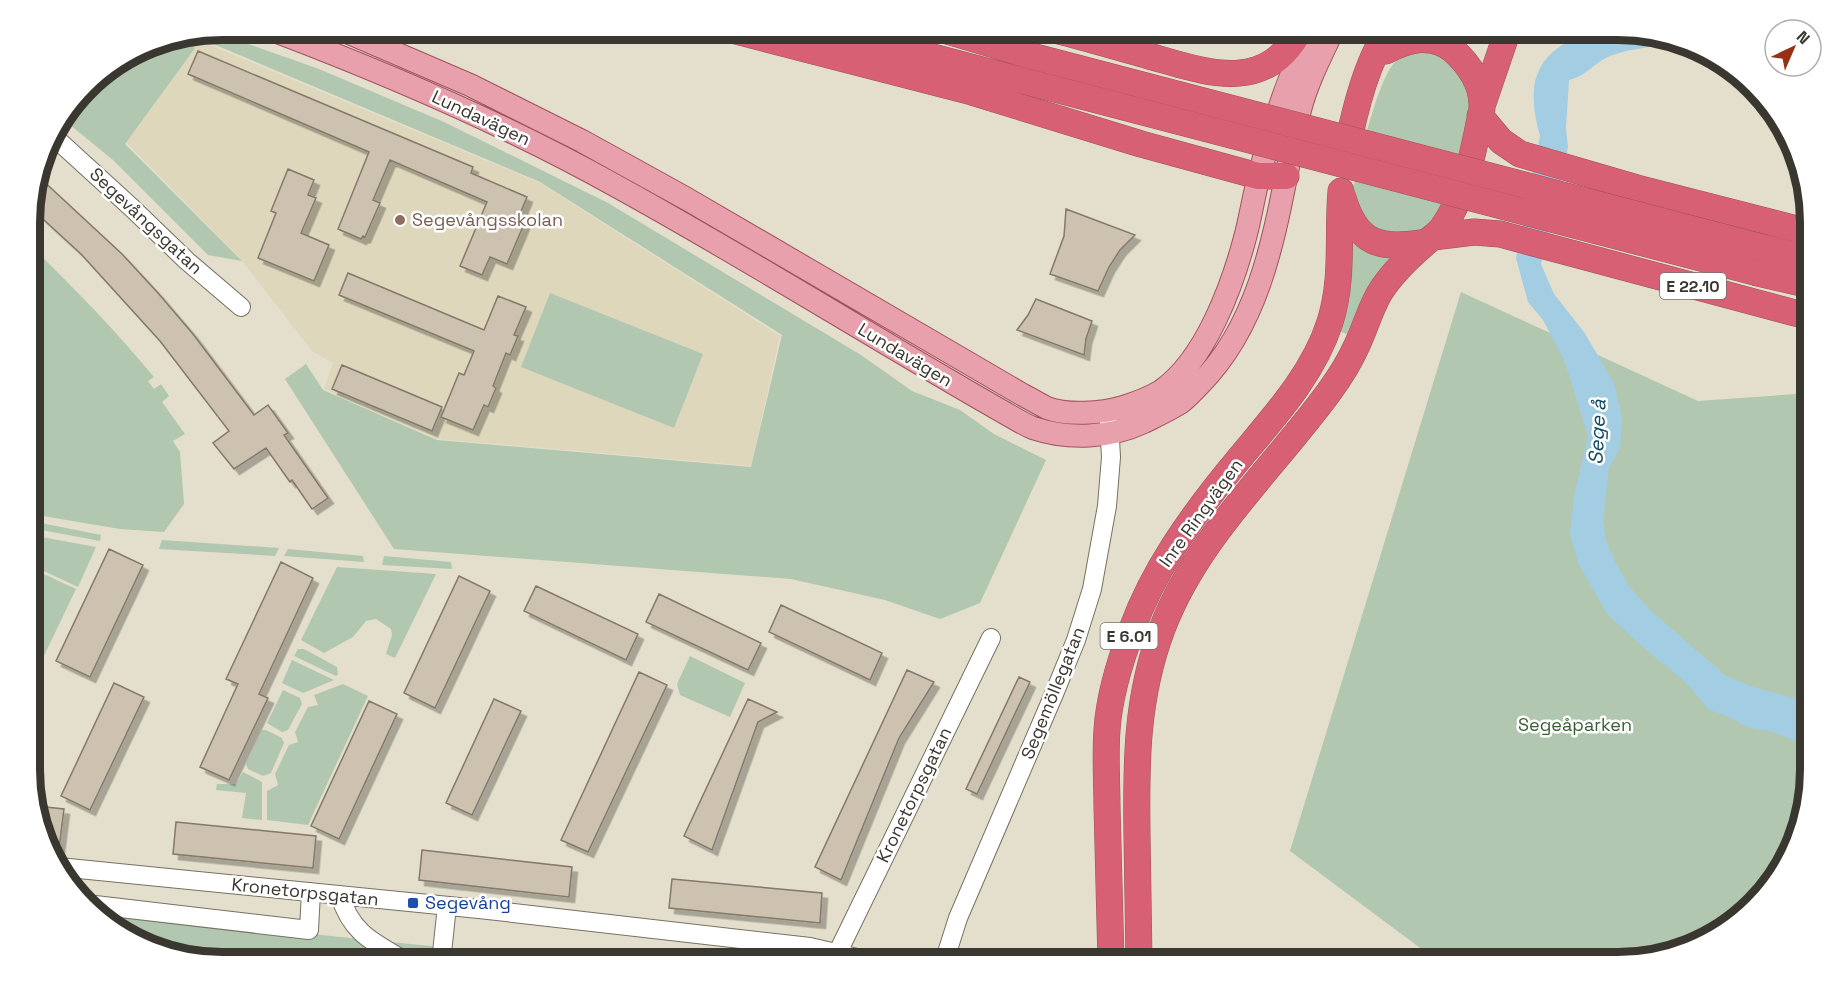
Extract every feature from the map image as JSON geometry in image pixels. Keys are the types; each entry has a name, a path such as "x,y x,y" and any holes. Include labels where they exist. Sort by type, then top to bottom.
{"highway":[{"path":"775,41 972,92 1258,177 1286,177"},
{"path":"873,41 1800,283"},
{"path":"981,41 1800,257"},
{"path":"1095,41 1204,71 1230,75 1249,72 1278,60 1293,41"},
{"path":"1384,41 1380,42 1368,74 1347,146 1341,191 1348,215 1355,227 1366,237 1380,244 1394,247 1430,239 1443,227 1457,202 1481,112 1504,41"},
{"path":"1430,41 1449,47 1464,60 1479,88 1481,112 1501,141 1520,154 1637,188 1800,230"},
{"name":"Inre Ringvägen","path":"1111,951 1107,729 1120,663 1132,627 1146,596 1181,535 1294,390 1320,347 1330,321 1337,290 1341,258 1339,214 1341,191"},
{"name":"E 22.10","path":"1430,239 1474,232 1500,234 1800,314"},
{"name":"Inre Ringvägen","path":"1139,951 1136,767 1138,729 1147,681 1162,629 1193,566 1217,531 1330,391 1347,366 1380,293 1394,274 1430,239"}],"main road":[{"name":"Lundavägen","path":"301,41 366,66 555,153 702,235 981,400 1032,427 1065,436 1109,422 1161,390 1177,377 1202,345 1226,295 1238,263 1258,177 1281,100 1305,41"},
{"name":"Lundavägen","path":"368,41 470,85 582,141 789,258 982,373 1049,409 1076,412 1133,427 1182,402 1224,357 1250,309 1259,285 1301,108 1328,41"}],"street":[{"name":"Segevångsgatan","path":"60,142 187,261 241,307"},
{"name":"Segemöllegatan","path":"947,951 958,918 1076,640 1092,589 1107,506 1111,457 1109,422"},
{"name":"Kronetorpsgatan","path":"839,952 991,638"},
{"name":"Kronetorpsgatan","path":"69,868 447,906 810,947 822,952"},
{"path":"103,906 309,930 311,892"},
{"path":"340,895 345,913 365,937 390,952"},
{"path":"442,952 447,906"}],"shaded area":[{"name":"Segevångsskolan","path":"196,42 202,42 540,183 780,336 751,466 437,439 324,389 333,363 312,351 239,257 126,142"}],"green space":[{"path":"240,41 319,69 444,122 608,203 861,355 912,391 960,410 994,434 1046,460 980,603 940,619 885,600 791,579 394,549 285,379 306,364 323,390 437,440 751,467 782,335 540,182 208,42"},
{"path":"196,42 193,47 195,48 125,144 242,261 208,255 113,160 69,124 71,121 94,94 121,71 153,54"},
{"path":"1419,51 1440,55 1463,77 1469,96 1469,115 1445,199 1434,220 1422,229 1401,238 1370,227 1354,198 1354,185 1383,82 1397,60 1404,55"},
{"path":"1353,244 1366,252 1391,259 1349,335 1336,330 1350,246"},
{"path":"41,256 94,310 154,377 148,381 154,389 161,384 169,396 162,402 185,434 173,441 180,452 184,504 164,532 120,529 41,516"},
{"name":"Segeåparken","path":"1461,292 1698,401 1800,394 1799,793 1791,828 1782,850 1770,871 1738,906 1720,921 1699,933 1654,948 1630,951 1424,951 1290,851"},
{"path":"550,293 703,354 674,428 521,367"},
{"path":"41,523 101,535 100,541 41,530"},
{"path":"41,537 96,547 78,587 41,570"},
{"path":"162,540 279,548 275,556 159,549"},
{"path":"288,549 363,556 364,562 284,556"},
{"path":"384,556 451,562 452,569 382,565"},
{"path":"337,567 436,574 395,658 386,654 392,635 391,629 376,619 366,621 353,637 324,653 301,640"},
{"path":"41,573 76,589 41,662"},
{"path":"298,649 304,649 337,667 338,674 336,676 294,656"},
{"path":"690,656 745,683 730,717 680,695 677,684"},
{"path":"292,660 334,680 303,693 282,683"},
{"path":"343,684 368,696 308,825 267,820 267,791 278,785 275,774 289,745 298,742 295,732 308,707 318,705 314,695"},
{"path":"283,690 300,698 302,704 288,730 282,732 267,723"},
{"path":"262,730 282,738 284,743 271,773 263,776 248,769 246,764"},
{"path":"243,772 262,782 262,820 242,818 246,793 216,790 217,784 236,784"},
{"path":"112,914 488,952 223,952 199,950 164,942 142,933"}],"water":[{"name":"Sege å","path":"1570,41 1642,42 1658,45 1607,57 1581,76 1569,80 1566,128 1568,147 1541,264 1554,294 1584,332 1614,383 1622,418 1620,448 1609,468 1603,521 1606,541 1628,585 1649,609 1725,675 1750,686 1800,700 1800,743 1773,732 1746,727 1727,716 1709,710 1689,686 1607,614 1578,563 1570,534 1574,496 1588,436 1564,360 1543,320 1528,302 1516,258 1540,136 1535,116 1535,82 1540,68 1560,46"}],"building":[{"path":"198,51 473,167 471,173 527,197 517,221 524,224 507,264 490,257 482,275 460,266 487,202 390,160 373,200 380,203 365,237 361,239 338,229 369,152 188,74"},
{"path":"288,169 314,180 308,195 316,198 301,233 329,245 314,281 258,258 276,213 271,211"},
{"path":"45,183 122,254 158,293 193,334 254,415 268,405 288,433 284,435 328,498 312,509 266,448 234,469 213,443 229,431 160,341 81,254 41,217"},
{"path":"1066,209 1135,235 1120,250 1098,291 1050,274 1064,236"},
{"path":"348,273 484,330 498,296 526,307 514,335 518,336 510,355 506,353 493,386 496,388 488,407 484,405 473,430 441,417 459,373 464,375 474,351 339,295"},
{"path":"1036,299 1092,321 1084,355 1017,330"},
{"path":"342,365 442,407 432,431 332,389"},
{"path":"109,549 143,565 90,677 56,661"},
{"path":"281,562 313,578 259,694 268,698 229,780 200,767 238,684 226,679"},
{"path":"459,576 490,591 435,708 404,693"},
{"path":"536,586 638,634 626,660 524,611"},
{"path":"659,594 761,643 748,670 646,622"},
{"path":"781,605 882,653 870,680 769,632"},
{"path":"907,670 934,682 899,738 841,880 815,867"},
{"path":"639,672 667,685 588,852 561,840"},
{"path":"1019,677 1030,682 977,794 966,789"},
{"path":"114,683 144,697 90,810 61,796"},
{"path":"494,699 521,711 472,815 446,803"},
{"path":"748,699 777,712 758,722 712,850 684,836"},
{"path":"369,701 397,714 339,839 311,826"},
{"path":"44,807 64,809 59,850"},
{"path":"176,822 316,836 313,868 173,854"},
{"path":"422,850 572,867 569,897 419,880"},
{"path":"672,879 822,893 820,923 669,908"}],"place":[{"name":"Segevångsskolan","path":"400,220"},
{"name":"Segevång","path":"413,903"}]}
